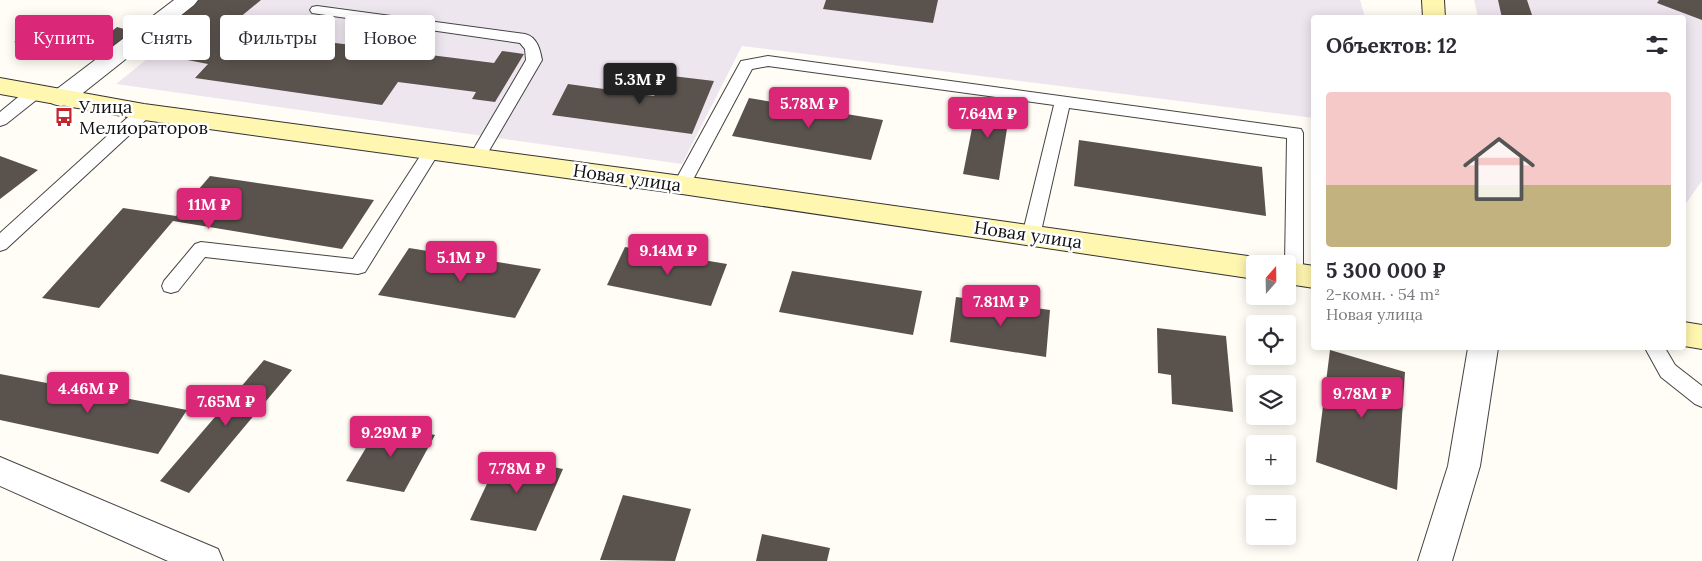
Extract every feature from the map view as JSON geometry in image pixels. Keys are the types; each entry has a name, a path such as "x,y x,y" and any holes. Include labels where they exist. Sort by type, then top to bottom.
{"street":[{"path":"61,98 187,0"},
{"path":"1433,0 1434,15"},
{"name":"Новая улица","path":"0,86 144,112 682,185 1246,267"},
{"path":"1686,334 1702,337"},
{"path":"1435,561 1464,466 1483,350"},
{"path":"0,471 206,561"}],"lane":[{"path":"317,10 525,39 532,48 534,60 477,157"},
{"path":"682,185 746,65 768,61 1295,133 1298,275"},
{"path":"0,120 34,93"},
{"path":"1031,236 1064,101"},
{"path":"0,244 144,112"},
{"path":"171,286 201,249 358,267 432,151"},
{"path":"1656,350 1668,371 1702,398"}],"shaded area":[{"path":"221,0 1360,0 1364,15 1311,15 1311,118 742,46 682,164 116,84 146,60 210,60 210,15 202,15"},
{"path":"1474,0 1702,0 1702,181 1686,203 1686,15 1478,15"}],"building":[{"path":"198,0 261,0 243,15 220,15 220,60 335,60 335,43 345,44 345,60 435,60 435,56 494,63 502,51 524,54 495,102 472,99 476,92 398,82 382,105 195,78 208,64 187,60 210,60 210,15 179,15"},
{"path":"826,0 938,0 933,23 823,9"},
{"path":"1498,0 1527,0 1532,15 1501,15"},
{"path":"1659,0 1702,0 1702,20 1657,3"},
{"path":"117,27 123,29 123,45 113,53 113,30"},
{"path":"664,75 714,81 692,134 552,115 568,84 654,96"},
{"path":"749,98 883,120 871,160 732,136"},
{"path":"978,98 1011,103 999,180 963,174"},
{"path":"1079,140 1262,167 1266,216 1074,186"},
{"path":"0,156 38,170 0,199"},
{"path":"210,176 374,200 342,249 173,221 99,308 42,298 123,208 176,216"},
{"path":"625,247 727,264 711,306 607,285"},
{"path":"409,248 541,269 515,318 378,295"},
{"path":"792,271 922,291 913,335 779,312"},
{"path":"956,297 1050,310 1046,357 950,342"},
{"path":"1157,328 1226,336 1233,412 1172,404 1171,375 1158,373"},
{"path":"1330,350 1405,372 1397,490 1316,462"},
{"path":"264,360 292,370 189,493 160,481"},
{"path":"0,374 187,410 158,454 0,420"},
{"path":"381,423 435,435 404,492 346,481"},
{"path":"500,456 563,469 536,531 470,520"},
{"path":"623,495 691,509 675,561 600,560"},
{"path":"762,534 830,548 827,561 756,561"}],"place":[{"name":"Улица Мелиораторов","path":"64,117"}]}
